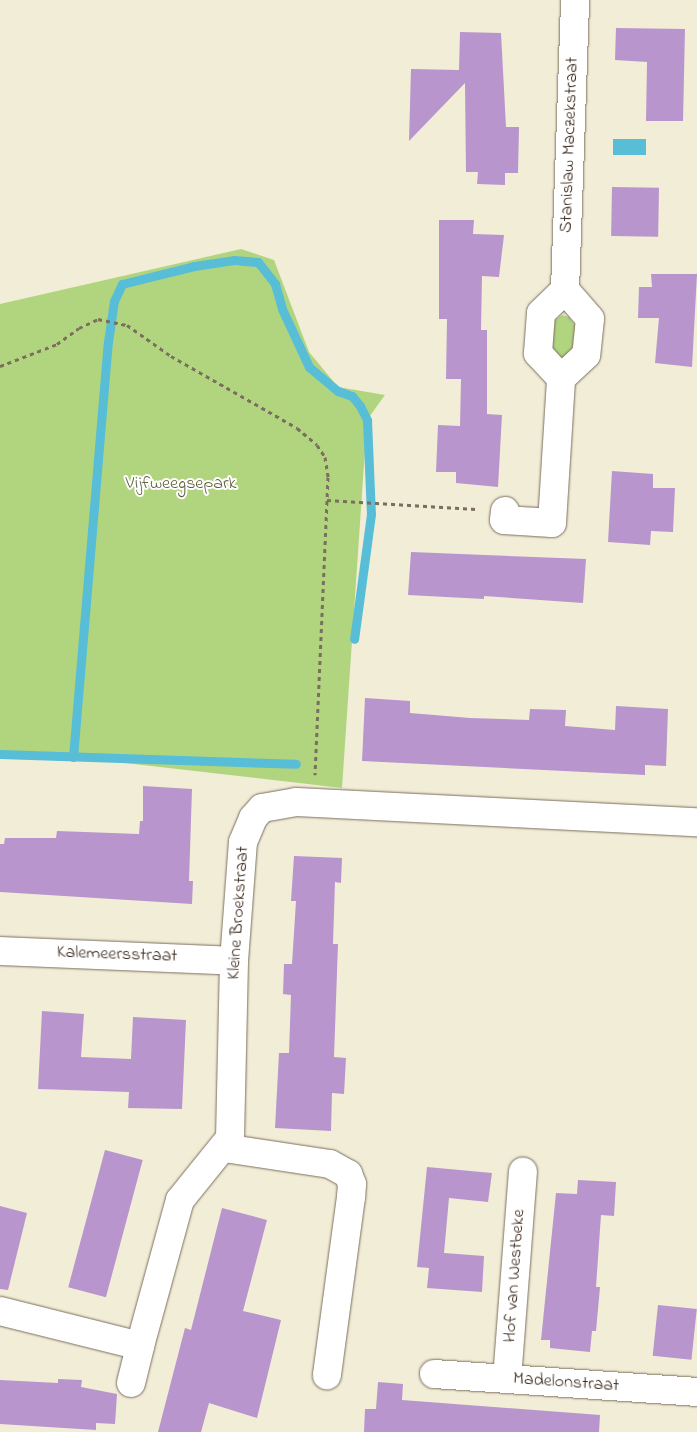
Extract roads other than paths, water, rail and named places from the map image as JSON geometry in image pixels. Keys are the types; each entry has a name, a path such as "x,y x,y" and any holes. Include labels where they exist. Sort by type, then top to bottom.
{"street":[{"name":"Stanislaw Maczekstraat","path":"565,290 575,0"},
{"path":"506,511 504,520 552,523 561,378 586,356 590,319 565,290 541,314 538,353 561,378"},
{"name":"Kleine Broekstraat","path":"131,1383 180,1200 224,1148 230,1138 234,961 243,842 253,818 262,808 272,804 314,803 697,822"},
{"name":"Kalemeersstraat","path":"0,951 234,961"},
{"path":"224,1148 330,1164 348,1174 352,1184 351,1197 327,1375"},
{"name":"Hof van Westbeke","path":"508,1379 523,1172"},
{"path":"0,1311 140,1346"},
{"name":"Madelonstraat","path":"434,1374 697,1392"}],"water":[{"path":"613,139 646,139 646,155 613,155"}],"waterway":[{"path":"73,757 108,342 114,301 122,284 194,266 234,260 258,262 275,284 282,309 309,367 338,391 352,396 360,406 367,420 371,514 354,639"},
{"path":"0,754 296,764"}],"park label":[{"name":"Vijfweegsepark","path":"181,484"}]}
